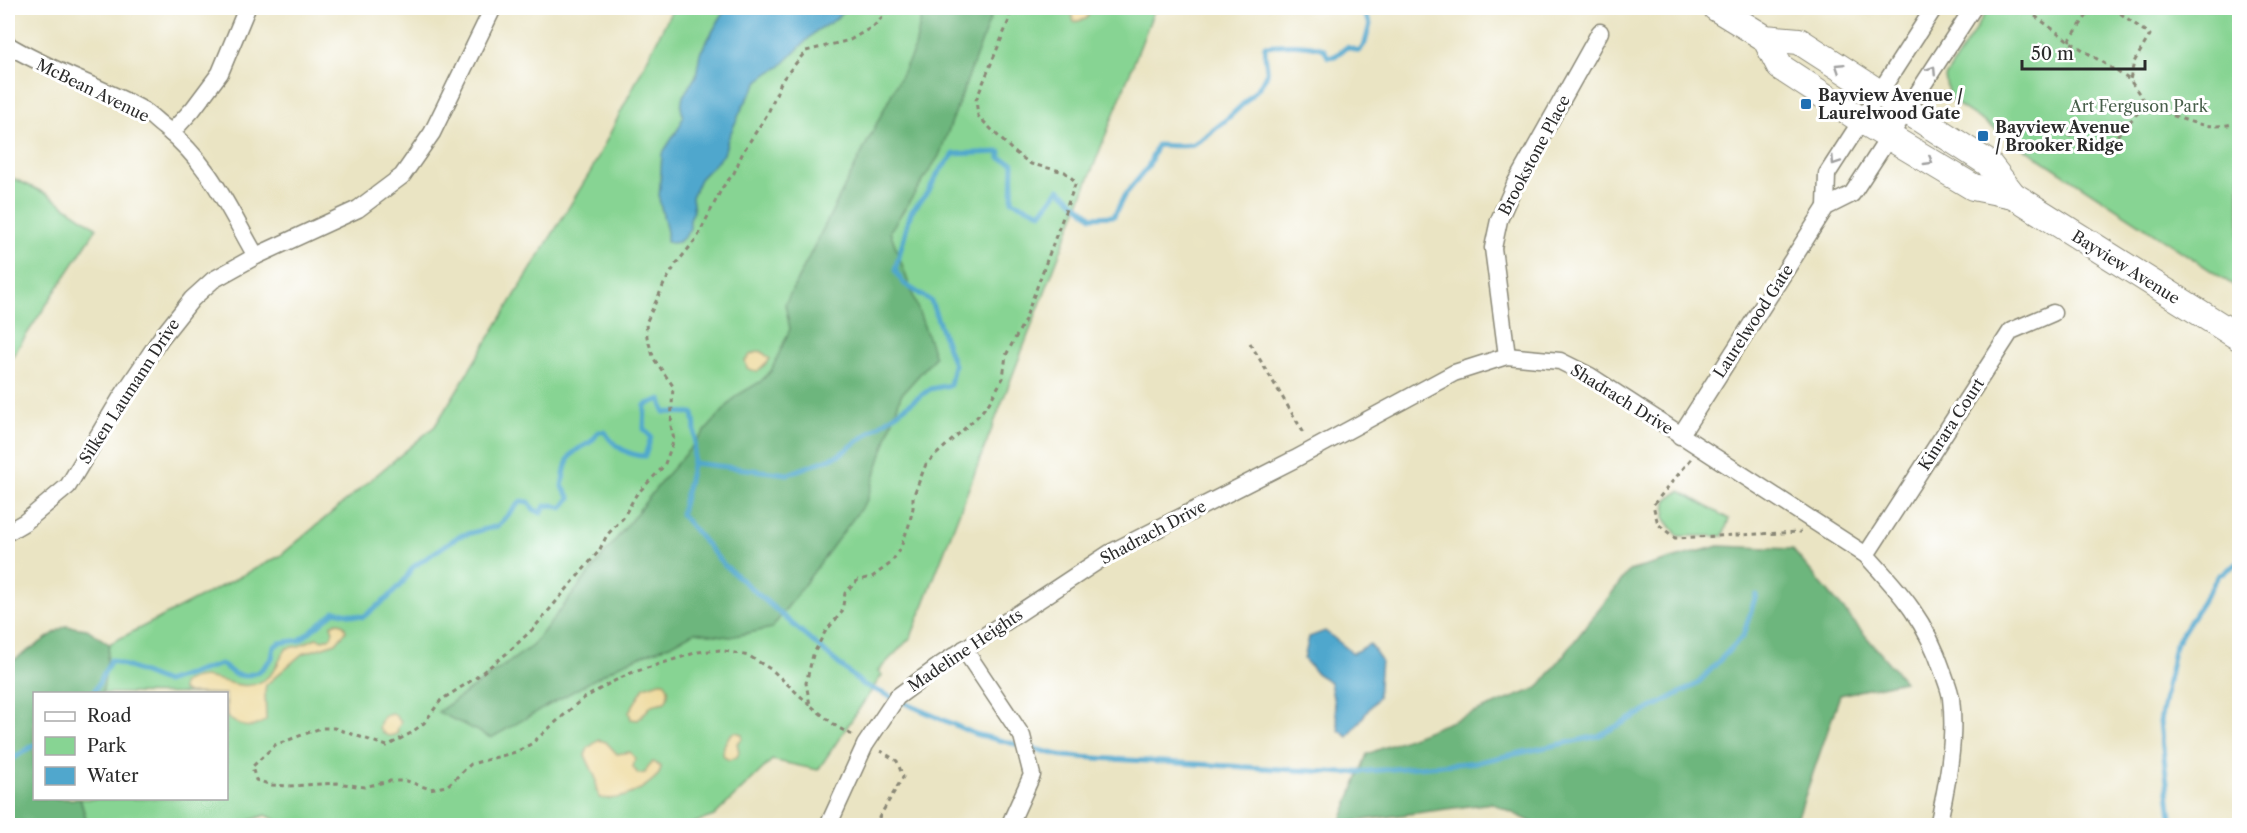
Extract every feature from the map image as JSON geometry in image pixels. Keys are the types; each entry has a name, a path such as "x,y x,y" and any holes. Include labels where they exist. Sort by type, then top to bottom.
{"main road":[{"name":"Bayview Avenue","path":"1716,8 1765,38 1799,41 1988,163 2013,195 2240,338"},
{"name":"Bayview Avenue","path":"1765,38 1780,67 1861,120 1973,188 2013,195"}],"street":[{"path":"171,133 220,74 247,8"},
{"name":"Silken Laumann Drive","path":"8,532 25,522 68,486 120,399 161,338 192,299 213,280 256,256 358,209 402,176 432,133 493,8"},
{"path":"1826,207 1827,174 1934,8"},
{"name":"Laurelwood Gate","path":"1680,436 1826,207 1852,194 1972,8"},
{"name":"Brookstone Place","path":"1507,356 1493,248 1499,220 1515,184 1600,32"},
{"name":"McBean Avenue","path":"8,45 31,59 144,111 171,133 189,150 213,179 256,256"},
{"name":"Kinrara Court","path":"1866,555 2011,331 2054,313"},
{"name":"Shadrach Drive","path":"1035,602 1110,553 1313,450 1454,373 1507,356 1560,361 1590,376 1866,555 1897,588 1926,629 1951,696 1952,721 1947,787 1938,825"},
{"name":"Madeline Heights","path":"828,825 865,745 897,697 1035,602"},
{"path":"964,649 1022,736 1027,755 1032,775 1009,825"}],"path":[{"path":"810,705 772,670 749,656 720,650 698,652 631,673 610,683 581,700 531,744 516,752 471,764 447,786 430,789 407,781 389,781 364,787 337,783 272,785 256,780 252,767 275,745 321,728 334,728 387,746 411,733 424,723 441,699 474,679 521,640 599,551 607,535 622,518 636,495 664,466 674,440 671,426 673,386 654,359 647,338 646,323 664,284 676,264 697,238 722,188 734,173 743,152 768,113 782,80 806,51 850,40 874,26 890,8"},
{"path":"813,655 823,636 842,612 845,593 858,580 872,577 891,563 902,547 913,508 917,482 926,464 977,417 989,403 1003,378 1006,355 1024,322 1076,182 1065,172 1030,164 1013,151 978,116 976,100 1010,18 1010,8"},
{"path":"2069,41 2092,8"},
{"path":"2113,8 2150,34 2134,62 2130,80"},
{"path":"2035,16 2130,80 2146,104 2196,124 2227,127 2240,121"},
{"path":"2067,135 2095,144 2113,140 2146,104"},
{"path":"1250,343 1313,450"},
{"path":"1700,449 1653,505 1658,524 1675,538 1827,531"}],"green space":[{"path":"673,8 1155,8 911,637 878,671 882,675 818,770 772,760 714,816 685,826 307,826 280,822 266,815 235,825 88,826 80,800 228,800 228,692 94,692 109,644 280,556 435,426 591,171"},
{"path":"923,8 994,8 939,156 890,231 935,357 901,395 867,500 772,628 730,637 695,632 672,644 623,663 491,738 438,712 532,646 665,477 736,396 760,382 771,371 790,329 785,304 915,48"},
{"name":"Art Ferguson Park","path":"1989,8 2239,8 2239,289 1949,99 1945,77"},
{"path":"8,176 47,194 97,228 8,363"},
{"path":"1680,491 1729,519 1723,536 1678,536 1665,519 1666,501"},
{"path":"1718,546 1792,549 1904,681 1840,695 1795,825 1538,825 1492,803 1340,823 1367,754 1538,688 1629,571"},
{"path":"65,626 87,629 109,644 103,692 33,692 33,800 80,800 88,825 8,825 8,664"}],"sand":[{"path":"1069,8 1087,8 1089,14 1086,19 1074,22"},
{"path":"761,351 770,359 757,372 747,368 745,361 751,354"},
{"path":"337,622 344,625 346,631 336,643 302,654 266,685 266,720 255,726 236,723 228,718 228,692 186,692 182,690 182,684 194,678 205,677 237,685 248,686 259,683 273,672 287,648 299,646 316,638 323,640 331,637 333,631 331,625"},
{"path":"664,682 668,689 665,702 652,705 638,720 631,719 629,712 644,687"},
{"path":"391,713 401,722 398,733 390,736 379,728 382,718"},
{"path":"735,732 742,734 742,739 737,743 739,752 737,757 729,760 724,757 724,746 729,736"},
{"path":"599,740 606,742 617,754 630,752 635,758 633,767 638,774 645,773 653,762 661,767 659,774 647,785 625,796 600,798 596,789 596,779 585,755 588,748"}],"water":[{"path":"726,8 846,8 835,20 816,31 780,67 765,75 758,82 743,106 728,139 724,154 700,179 692,197 694,211 685,237 678,242 667,242 667,232 659,199 662,154 680,126 683,116 681,107 683,96 696,76 700,53"},
{"path":"1325,631 1353,653 1370,644 1381,660 1378,697 1348,737 1339,730 1330,682 1317,674 1304,659 1309,637"}],"waterway":[{"path":"693,463 788,474 839,455 930,389 950,385 954,365 931,301 903,283 895,270 911,212 954,154 1000,152 1000,158 1013,163 1012,201 1041,213 1059,189 1092,217 1114,216 1124,196 1148,167 1157,145 1186,146 1197,142 1257,90 1267,73 1265,46 1287,44 1310,46 1324,49 1328,57 1335,56 1347,47 1359,51 1365,43 1370,24 1364,13 1366,8"},
{"path":"94,692 111,660 166,682 221,664 234,674 245,676 259,672 272,658 274,647 279,643 300,640 335,611 363,617 388,598 413,567 459,536 498,526 521,501 529,502 533,509 541,513 545,506 553,505 562,508 570,498 562,486 568,460 577,450 592,441 598,432 605,432 612,442 627,452 645,456 651,437 644,429 645,405 661,399 664,412 693,413 694,451 681,514 723,564 862,684 975,734 1063,756 1345,773 1478,762 1598,736 1697,684 1743,636 1756,595"},
{"path":"2172,826 2160,722 2175,645 2219,575 2240,562"},
{"path":"8,762 33,746"}],"place":[{"name":"Bayview Avenue / Laurelwood Gate","path":"1806,104"},
{"name":"Bayview Avenue / Brooker Ridge","path":"1983,136"}]}
